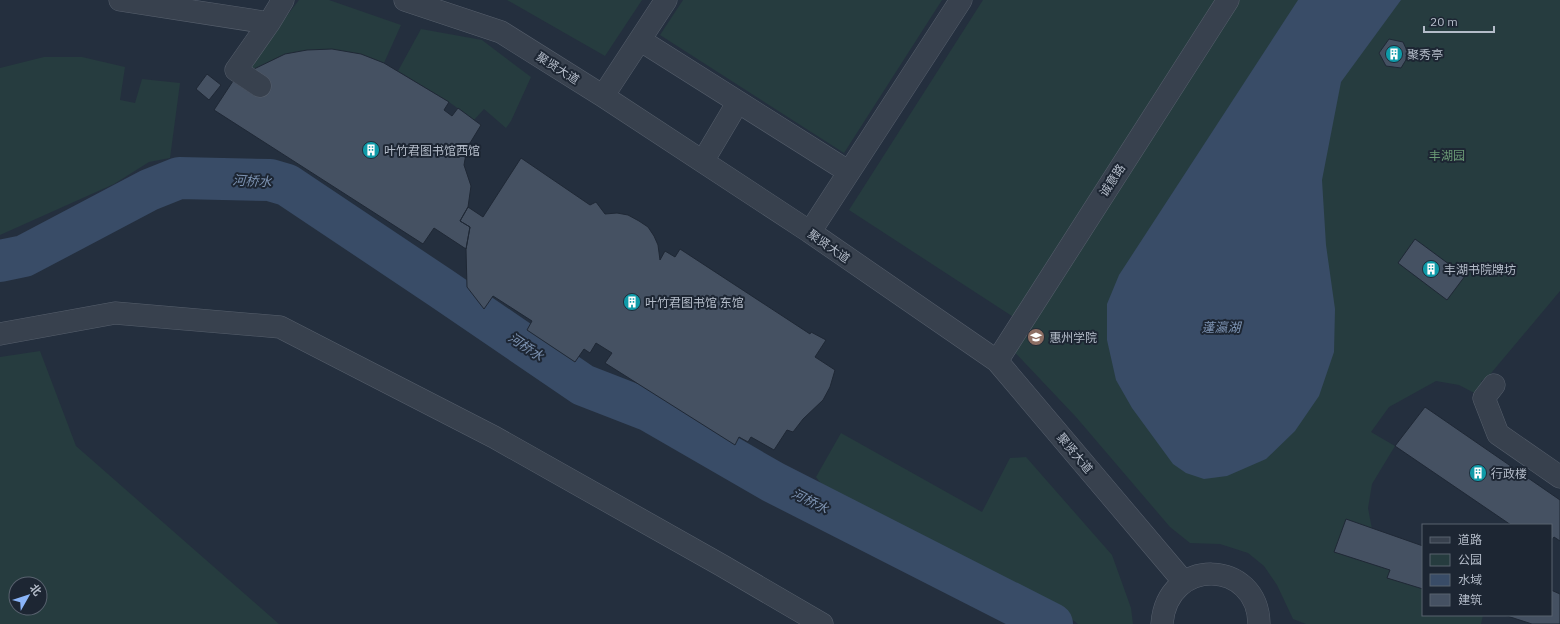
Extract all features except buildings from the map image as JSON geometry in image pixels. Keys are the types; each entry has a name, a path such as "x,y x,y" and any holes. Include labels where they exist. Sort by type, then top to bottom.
{"street":[{"path":"120,0 269,23"},
{"path":"260,86 236,70 269,23 282,0"},
{"name":"聚贤大道","path":"405,0 501,32 703,161 810,232 997,361 1184,582"},
{"path":"603,96 666,0"},
{"path":"810,232 961,0"},
{"name":"诚意路","path":"997,361 1228,0"},
{"path":"640,40 849,172"},
{"path":"703,161 738,102"},
{"path":"0,334 115,313 280,327 494,437 721,565 822,624"},
{"path":"1494,385 1484,398 1498,434 1560,477"},
{"path":"1162,624 1164,607 1172,593 1184,582 1196,576 1210,573 1224,575 1236,581 1247,590 1255,602 1259,614 1259,624"}],"green space":[{"path":"299,0 329,0 401,25 384,63 361,54 254,69 249,65"},
{"path":"507,0 642,0 605,56"},
{"path":"683,0 942,0 844,153 660,35"},
{"name":"丰湖园","path":"983,0 1560,0 1560,291 1487,378 1481,381 1484,398 1459,385 1436,381 1389,407 1371,432 1395,446 1372,484 1368,508 1372,529 1334,552 1390,570 1387,578 1422,589 1422,616 1483,616 1481,624 1306,624 1293,619 1277,585 1264,566 1248,553 1220,544 1190,543 1170,527 1076,417 1007,344 1021,322 849,210"},
{"path":"421,29 482,40 531,77 511,121 506,128 484,109 474,120 449,102 398,71"},
{"path":"44,57 82,57 125,67 120,100 135,103 142,79 180,83 170,158 149,162 114,184 0,235 0,68"},
{"path":"40,351 76,446 279,624 0,624 0,357"},
{"path":"841,433 982,512 1010,458 1026,457 1112,555 1131,608 1133,624 1078,624 1052,604 975,563 826,490 816,477"}],"water":[{"name":"蓬瀛湖","path":"1298,0 1401,0 1341,82 1322,180 1326,245 1335,309 1334,352 1319,396 1295,431 1266,459 1227,476 1204,479 1186,473 1173,464 1132,408 1116,380 1107,340 1107,304 1119,275"}],"waterway":[{"name":"河桥水","path":"0,261 24,256 149,190 179,178 270,180 287,185 583,385 650,411 773,482 1052,624"}],"place":[{"name":"聚秀亭","path":"1394,54"},
{"name":"叶竹君图书馆西馆","path":"371,150"},
{"name":"丰湖书院牌坊","path":"1431,269"},
{"name":"叶竹君图书馆 东馆","path":"632,302"},
{"name":"惠州学院","path":"1036,337"},
{"name":"行政楼","path":"1478,473"}]}
